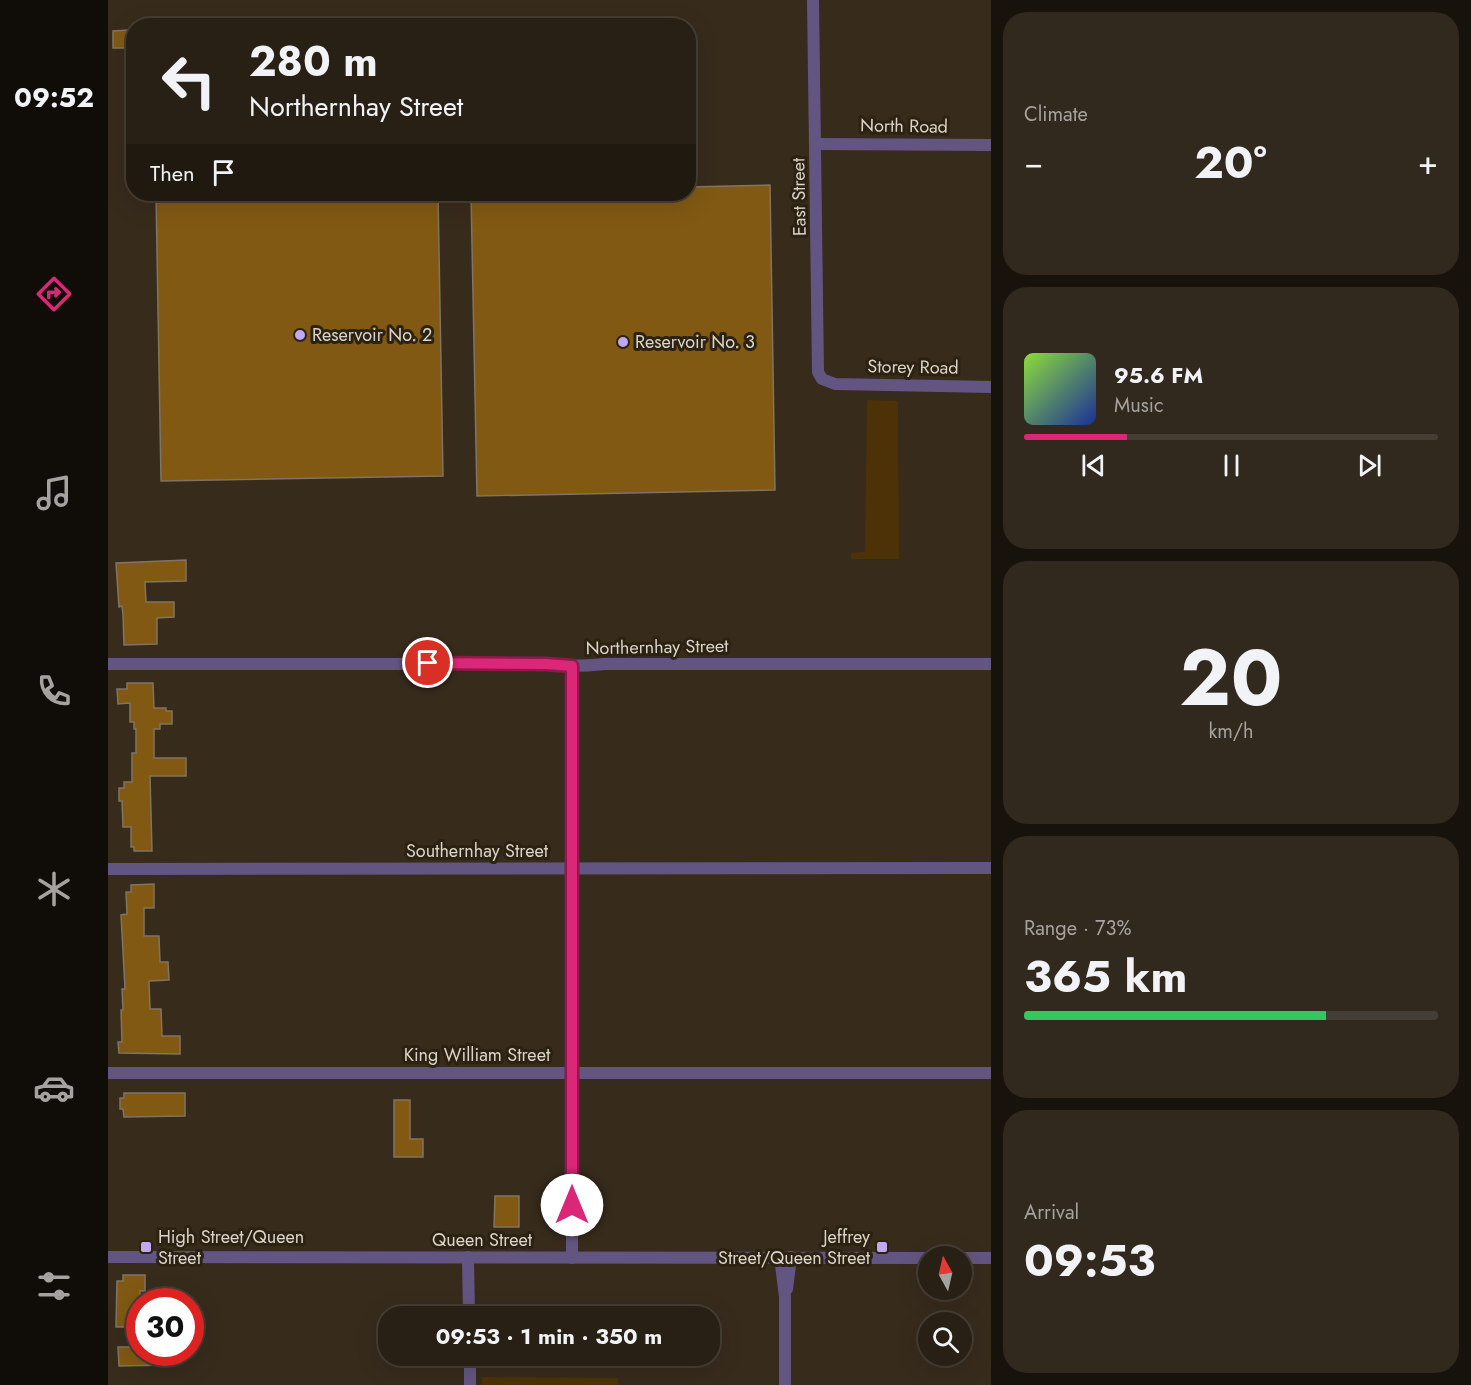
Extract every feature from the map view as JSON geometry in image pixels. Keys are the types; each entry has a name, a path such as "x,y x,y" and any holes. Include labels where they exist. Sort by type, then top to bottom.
{"street":[{"name":"East Street","path":"813,0 818,372 822,379 835,384"},
{"name":"North Road","path":"816,144 991,145"},
{"name":"Storey Road","path":"835,384 991,387"},
{"name":"Northernhay Street","path":"108,664 546,664 572,666 605,664 991,664"},
{"path":"572,666 572,1258"},
{"name":"Southernhay Street","path":"108,869 991,868"},
{"name":"King William Street","path":"108,1073 991,1073"},
{"name":"Queen Street","path":"108,1257 918,1258"},
{"path":"468,1257 469,1306"},
{"path":"785,1257 785,1385"},
{"path":"972,1258 991,1258"},
{"path":"470,1366 470,1385"}],"shaded area":[{"path":"867,400 898,401 899,559 851,559 851,553 865,552"},
{"path":"482,1377 618,1378 618,1385 482,1385"}],"building":[{"path":"126,30 126,48 113,48 113,31"},
{"name":"Reservoir No. 3","path":"770,185 775,490 477,496 471,201 696,201 696,187"},
{"name":"Reservoir No. 2","path":"156,201 438,201 443,476 161,481"},
{"path":"186,560 186,581 145,582 146,602 174,602 174,617 157,618 157,644 124,645 123,615 122,606 119,607 116,563"},
{"path":"127,683 153,683 154,708 166,708 166,711 172,711 172,724 160,724 160,729 154,729 154,758 186,758 186,776 150,776 152,851 134,851 134,847 131,847 131,827 123,827 122,801 119,801 119,788 124,788 124,782 132,782 132,753 136,753 136,729 134,729 134,722 130,722 130,703 118,704 117,689 127,689"},
{"path":"154,884 154,908 144,908 144,936 159,936 160,962 168,962 169,980 149,981 150,1009 161,1009 162,1036 180,1036 180,1054 119,1053 118,1042 122,1042 122,989 125,989 121,915 127,914 126,892 131,892 131,885"},
{"path":"124,1093 185,1093 185,1116 124,1117 123,1109 120,1109 120,1098 124,1098"},
{"path":"394,1100 410,1100 410,1139 423,1139 423,1157 394,1157"},
{"path":"495,1196 519,1196 519,1227 494,1227"},
{"path":"123,1275 145,1275 145,1288 126,1288 126,1327 116,1327 117,1281 123,1281"},
{"path":"118,1347 126,1347 126,1366 119,1366"}],"place":[{"name":"Reservoir No. 2","path":"300,335"},
{"name":"Reservoir No. 3","path":"623,342"},
{"name":"High Street/Queen Street","path":"146,1247"},
{"name":"Jeffrey Street/Queen Street","path":"882,1247"}],"route":[{"path":"428,663 572,666 572,1205"}]}
